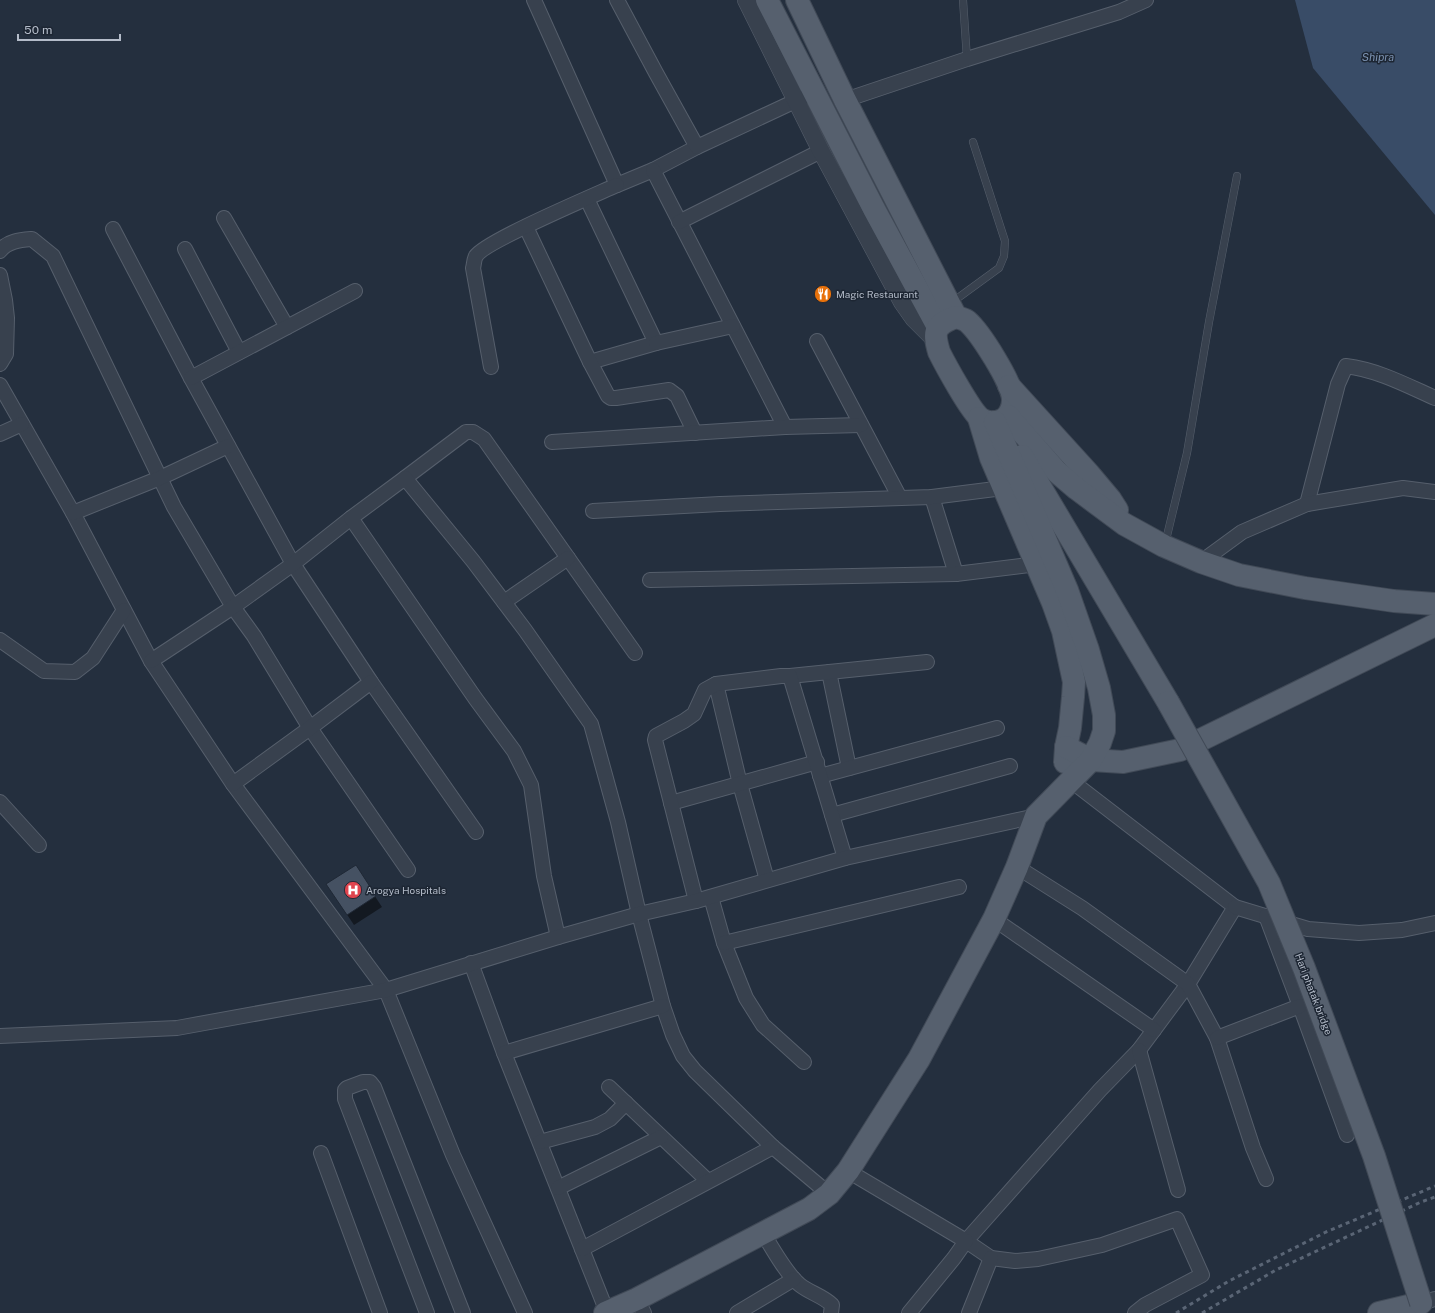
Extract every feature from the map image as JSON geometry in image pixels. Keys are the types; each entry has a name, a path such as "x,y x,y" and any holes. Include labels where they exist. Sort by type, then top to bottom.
{"main road":[{"path":"767,0 806,96 945,323"},
{"path":"797,0 845,100 945,323 939,351 968,403 996,419 1077,489 1124,524 1164,546 1201,562 1239,575 1305,588 1435,604"},
{"path":"945,323 967,321 976,330 1009,386 1013,399 1012,408 996,419 991,458 1037,564 1063,632 1074,682 1065,764 1070,780"},
{"path":"1009,386 1110,499 1124,524"},
{"path":"606,1313 640,1306 763,1234 809,1209 829,1194 848,1171 919,1059 994,919 1017,867 1036,816 1070,780 1092,760 1100,743 1104,731 1104,715 1091,658 1067,590 996,419"},
{"name":"Hari phatak bridge","path":"996,419 1168,702 1272,890 1304,968 1374,1156 1427,1305"},
{"path":"1066,747 1092,760 1123,762 1180,750 1435,625"},
{"path":"1379,1313 1427,1305"}],"street":[{"path":"534,0 617,185"},
{"path":"617,0 697,147"},
{"path":"746,0 806,96 821,151 902,302 914,319 945,323"},
{"path":"845,100 966,59 1119,12 1146,0"},
{"path":"491,367 473,268 476,256 484,248 617,185 653,170 697,147 806,96"},
{"path":"679,222 821,151"},
{"path":"653,170 785,427"},
{"path":"587,199 656,343"},
{"path":"224,218 287,327"},
{"path":"526,227 590,362 607,394 611,398 669,390 677,396 695,433"},
{"path":"113,229 191,378 293,564 371,682 476,832"},
{"path":"0,251 3,247 17,240 32,239 53,256 174,507 233,607 254,636 310,728 408,870"},
{"path":"185,249 239,352"},
{"path":"0,275 7,318 6,354 0,364"},
{"path":"191,378 355,291"},
{"path":"590,362 656,343 733,326"},
{"path":"817,341 900,498"},
{"path":"1307,504 1338,384 1346,366 1363,368 1381,374 1435,398"},
{"path":"0,386 73,513 151,661 233,784 386,990 453,1155 525,1313"},
{"path":"0,434 22,424"},
{"path":"552,442 785,427 862,425"},
{"path":"151,661 233,607 293,564 351,518 466,432 473,432 484,439 635,653"},
{"path":"73,513 160,478 228,446"},
{"path":"405,478 473,561 504,602 590,724 618,822 639,914 663,1006 673,1035 683,1056 695,1071 772,1147 829,1194"},
{"path":"593,511 720,504 932,497 1003,488"},
{"path":"1201,562 1242,532 1307,504 1403,488 1435,492"},
{"path":"932,497 956,574"},
{"path":"351,518 470,692 514,751 531,785 544,876 558,937"},
{"path":"504,602 568,558"},
{"path":"650,580 956,574 1037,564"},
{"path":"0,640 44,671 75,672 93,658 124,610"},
{"path":"696,901 655,740 656,736 694,714 705,690 716,684 781,676 927,662"},
{"path":"829,672 849,768"},
{"path":"790,676 845,858"},
{"path":"233,784 371,682"},
{"path":"716,684 740,784 767,880"},
{"path":"671,803 740,784 818,769 849,768 997,728"},
{"path":"832,815 1010,766"},
{"path":"1070,780 1235,907 1308,929 1359,933 1402,930 1435,923"},
{"path":"0,802 38,846"},
{"path":"0,1036 177,1028 386,990 558,937 639,914 711,897 845,858 1036,816"},
{"path":"1017,867 1082,908 1188,984 1217,1038 1253,1148 1266,1179"},
{"path":"724,943 959,887"},
{"path":"711,897 724,943 746,998 763,1025 804,1062"},
{"path":"909,1313 966,1241 1100,1090 1139,1050 1188,984 1235,907"},
{"path":"1266,916 1348,1135"},
{"path":"994,919 1154,1030"},
{"path":"471,963 504,1052 606,1313"},
{"path":"504,1052 663,1006"},
{"path":"1217,1038 1300,1006"},
{"path":"1139,1050 1178,1190"},
{"path":"427,1313 345,1099 345,1090 347,1088 363,1082 370,1082 374,1087 463,1313"},
{"path":"609,1087 708,1181"},
{"path":"540,1142 595,1127 610,1119 626,1103"},
{"path":"558,1188 661,1136"},
{"path":"582,1249 772,1147"},
{"path":"321,1153 380,1313"},
{"path":"848,1171 966,1241 991,1258 1015,1261 1038,1259 1102,1245 1177,1219 1202,1274 1145,1304 1136,1313"},
{"path":"763,1234 794,1279 800,1285 828,1301 832,1305 831,1313"},
{"path":"969,1313 991,1258"},
{"path":"737,1313 794,1279"}],"lane":[{"path":"963,0 966,59"},
{"path":"945,323 1000,268 1004,256 1005,241 973,142"},
{"path":"1164,546 1187,453 1209,322 1237,176"}],"water":[{"name":"Shipra","path":"1295,0 1435,0 1435,215 1313,68"}],"building":[{"path":"356,865 376,896 347,915 326,884"}],"railway":[{"path":"1176,1313 1229,1281 1326,1232 1435,1186"},
{"path":"1202,1313 1276,1270 1421,1202 1435,1197"}],"place":[{"name":"Magic Restaurant","path":"823,294"},
{"name":"Arogya Hospitals","path":"353,890"}]}
